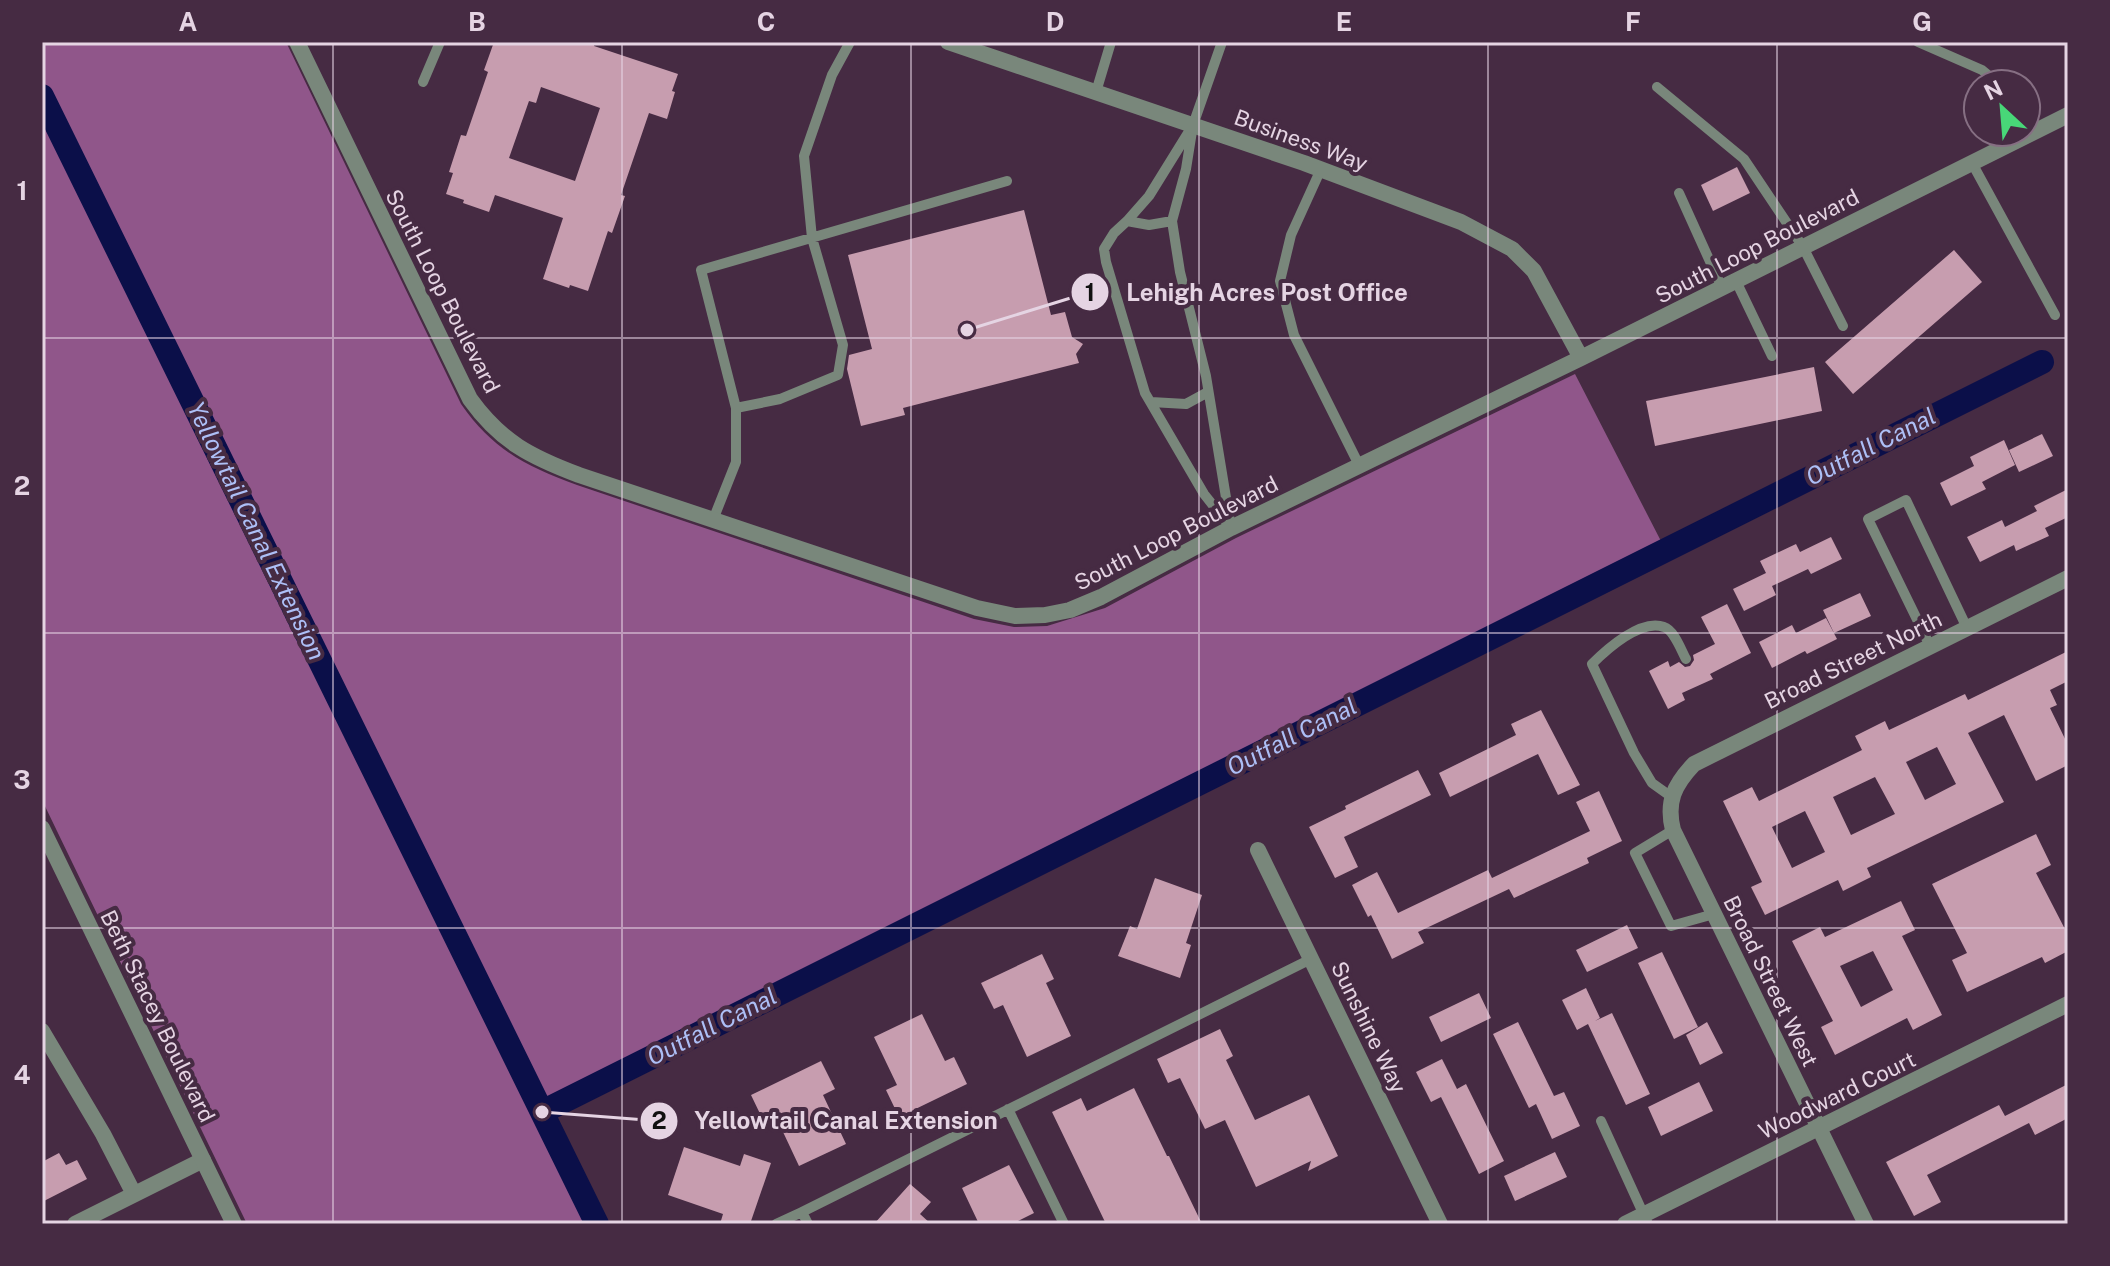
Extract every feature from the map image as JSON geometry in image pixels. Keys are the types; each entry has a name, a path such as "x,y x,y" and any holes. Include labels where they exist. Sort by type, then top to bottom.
{"street":[{"name":"South Loop Boulevard","path":"297,42 470,399 486,422 509,442 539,460 713,520 977,608 1015,616 1070,610 1101,597 1231,528 1581,358 1997,148"},
{"name":"Business Way","path":"948,42 1321,169 1461,222 1512,249 1534,271 1581,358"},
{"name":"South Loop Boulevard","path":"2042,125 2068,115"},
{"name":"Broad Street North","path":"1673,798 1680,779 1694,764 2068,578"},
{"name":"Broad Street West","path":"1673,798 1669,812 1673,830 1866,1224"},
{"name":"Beth Stacey Boulevard","path":"42,828 234,1224"},
{"name":"Sunshine Way","path":"1258,850 1440,1224"},
{"name":"Woodward Court","path":"1625,1224 1646,1219 2068,1004"},
{"path":"42,1031 103,1134 134,1194"},
{"path":"75,1224 203,1160"}],"lane":[{"path":"423,82 440,42"},
{"path":"736,408 780,399 838,375 843,345 812,238 804,156 832,75 850,42"},
{"path":"1096,92 1111,42"},
{"path":"1222,42 1193,125 1186,169 1172,221 1180,272 1206,376 1231,528"},
{"path":"1918,42 1977,68"},
{"path":"1657,87 1744,159 1803,247 1843,326"},
{"path":"1193,125 1149,196 1114,233 1104,249 1145,393 1204,494 1231,528"},
{"path":"1972,163 2055,315"},
{"path":"1321,169 1291,235 1280,281 1294,335 1360,467"},
{"path":"713,520 736,462 736,408 701,270 1007,181"},
{"path":"1679,193 1772,356"},
{"path":"1127,221 1149,225 1172,221"},
{"path":"1151,402 1186,404 1208,392"},
{"path":"1930,646 1868,519 1906,500 1967,628"},
{"path":"1673,798 1652,783 1634,753 1592,664 1615,641 1639,630 1658,626 1671,632 1686,659"},
{"path":"1673,830 1635,853 1671,926 1714,914"},
{"path":"776,1224 1311,959"},
{"path":"1008,1109 1064,1224"},
{"path":"1601,1121 1646,1219"},
{"path":"802,1212 808,1224"}],"shaded area":[{"path":"42,42 286,42 461,404 498,445 526,463 577,485 974,619 1014,627 1047,626 1105,608 1236,538 1575,374 1663,545 543,1100 602,1224 247,1224 42,800"}],"building":[{"path":"494,42 595,42 594,46 678,74 667,119 649,113 621,195 625,196 612,233 608,231 588,291 543,279 563,218 495,195 489,212 446,194 453,173 449,172 461,135 466,136 488,72 484,70","holes":["541,87 600,108 575,181 509,158 529,101 536,103"]},
{"path":"1737,167 1750,193 1713,211 1701,185"},
{"path":"1024,210 1051,315 1065,312 1072,337 1083,344 1076,354 1079,363 903,408 905,415 861,426 847,369 849,355 872,349 848,255"},
{"path":"1954,250 1982,282 1853,394 1825,362"},
{"path":"1814,367 1822,411 1655,446 1646,401"},
{"path":"2042,434 2053,456 2019,472 2009,450"},
{"path":"2004,440 2015,465 1982,482 1986,489 1951,506 1940,483 1974,466 1970,457"},
{"path":"2068,489 2068,517 2045,528 2049,536 2016,551 2014,545 1980,562 1967,537 2002,520 2005,527 2037,511 2034,506"},
{"path":"1831,537 1842,559 1811,574 1808,569 1772,586 1776,595 1744,611 1733,589 1766,573 1760,561 1796,544 1800,552"},
{"path":"1860,593 1871,616 1834,633 1823,610"},
{"path":"1727,604 1751,653 1710,674 1713,679 1682,693 1685,700 1668,709 1649,671 1668,661 1670,667 1679,662 1685,667 1690,666 1693,655 1715,644 1701,617"},
{"path":"1826,618 1837,639 1772,668 1759,642 1792,625 1796,633"},
{"path":"2068,651 2068,681 2050,690 2057,705 2050,708 2068,745 2068,765 2036,781 2004,715 1968,733 2004,802 1867,868 1871,877 1843,891 1838,880 1765,915 1751,887 1762,882 1723,801 1752,787 1759,801 1862,750 1855,736 1885,721 1889,730 1965,694 1968,700","holes":["1937,747 1956,784 1925,800 1906,762","1875,777 1895,814 1851,835 1833,797","1805,811 1825,852 1792,868 1772,827"]},
{"path":"1541,710 1580,785 1558,795 1538,754 1450,797 1439,773 1516,735 1511,724"},
{"path":"1418,770 1431,795 1344,837 1358,867 1335,878 1309,827"},
{"path":"1599,791 1622,841 1587,858 1589,863 1514,898 1509,889 1418,932 1424,943 1392,959 1371,915 1368,917 1352,885 1377,872 1398,913 1488,870 1492,878 1590,831 1576,802"},
{"path":"2036,834 2051,865 2036,873 2068,935 2068,951 2045,963 2042,957 1967,992 1952,960 1967,953 1932,884"},
{"path":"1155,878 1202,895 1186,943 1191,945 1180,978 1118,956 1130,926 1137,929"},
{"path":"1901,901 1915,930 1902,936 1942,1015 1913,1030 1907,1018 1835,1055 1821,1027 1833,1021 1792,941 1820,927 1825,937","holes":["1873,951 1893,990 1861,1007 1840,966"]},
{"path":"1627,925 1638,948 1587,972 1576,950"},
{"path":"1662,952 1698,1027 1674,1039 1638,963"},
{"path":"1042,954 1054,979 1046,983 1071,1036 1027,1057 1003,1005 994,1009 981,983"},
{"path":"1586,988 1600,1018 1595,1021 1612,1013 1650,1094 1626,1105 1588,1024 1577,1030 1562,1000"},
{"path":"1479,993 1491,1018 1441,1042 1429,1017"},
{"path":"922,1014 945,1061 954,1057 967,1084 899,1117 886,1090 897,1085 874,1037"},
{"path":"1518,1022 1554,1096 1564,1092 1580,1126 1552,1139 1536,1104 1529,1108 1493,1034"},
{"path":"1707,1022 1723,1053 1700,1065 1686,1035"},
{"path":"1220,1029 1233,1056 1226,1060 1255,1120 1309,1095 1338,1156 1308,1171 1311,1161 1256,1187 1225,1120 1205,1129 1180,1078 1168,1083 1157,1059"},
{"path":"1442,1059 1457,1089 1466,1084 1504,1161 1479,1174 1441,1097 1431,1102 1416,1072"},
{"path":"821,1061 835,1089 823,1095 846,1144 799,1166 776,1117 764,1122 751,1095"},
{"path":"1699,1082 1713,1111 1661,1136 1648,1107"},
{"path":"2068,1084 2068,1118 2035,1135 2029,1123 1927,1175 1941,1202 1914,1216 1886,1162 1999,1105 2005,1116"},
{"path":"1134,1088 1202,1224 1106,1224 1052,1112 1081,1098 1087,1111"},
{"path":"684,1147 740,1166 744,1154 771,1163 750,1224 720,1224 723,1214 668,1195"},
{"path":"1555,1152 1567,1177 1515,1201 1504,1176"},
{"path":"59,1153 66,1165 77,1160 87,1179 42,1202 42,1162"},
{"path":"1009,1165 1034,1213 1012,1224 979,1224 962,1188"},
{"path":"910,1184 931,1202 920,1214 931,1224 874,1224"}],"waterway":[{"name":"Yellowtail Canal Extension","path":"42,96 597,1224"},
{"name":"Outfall Canal","path":"542,1112 2042,362"}],"place":[{"name":"Lehigh Acres Post Office","path":"967,330"},
{"name":"Yellowtail Canal Extension","path":"542,1112"}]}
